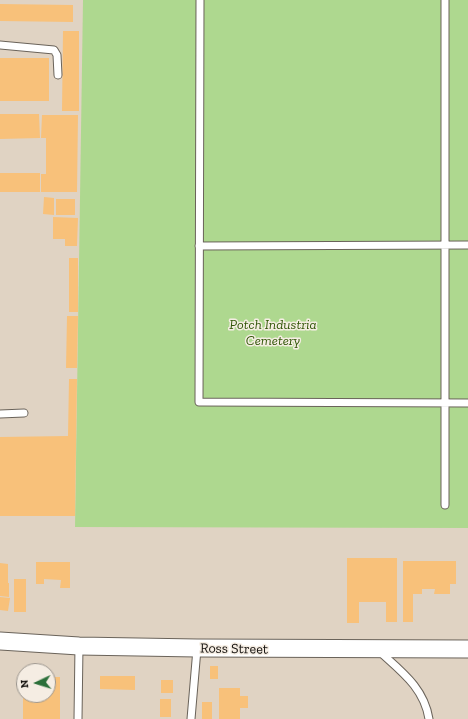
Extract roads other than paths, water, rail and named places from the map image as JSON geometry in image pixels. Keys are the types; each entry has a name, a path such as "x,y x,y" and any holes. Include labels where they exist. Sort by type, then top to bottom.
{"street":[{"name":"Ross Street","path":"0,641 79,646 468,649"}],"lane":[{"path":"200,0 198,402 468,403"},
{"path":"445,0 445,505"},
{"path":"0,45 54,50 57,55 58,74"},
{"path":"199,246 468,245"},
{"path":"0,414 24,413"},
{"path":"78,719 79,646"},
{"path":"191,719 197,648"},
{"path":"377,649 413,682 427,708 430,719"}],"park label":[{"name":"Potch Industria Cemetery","path":"273,334"}]}
